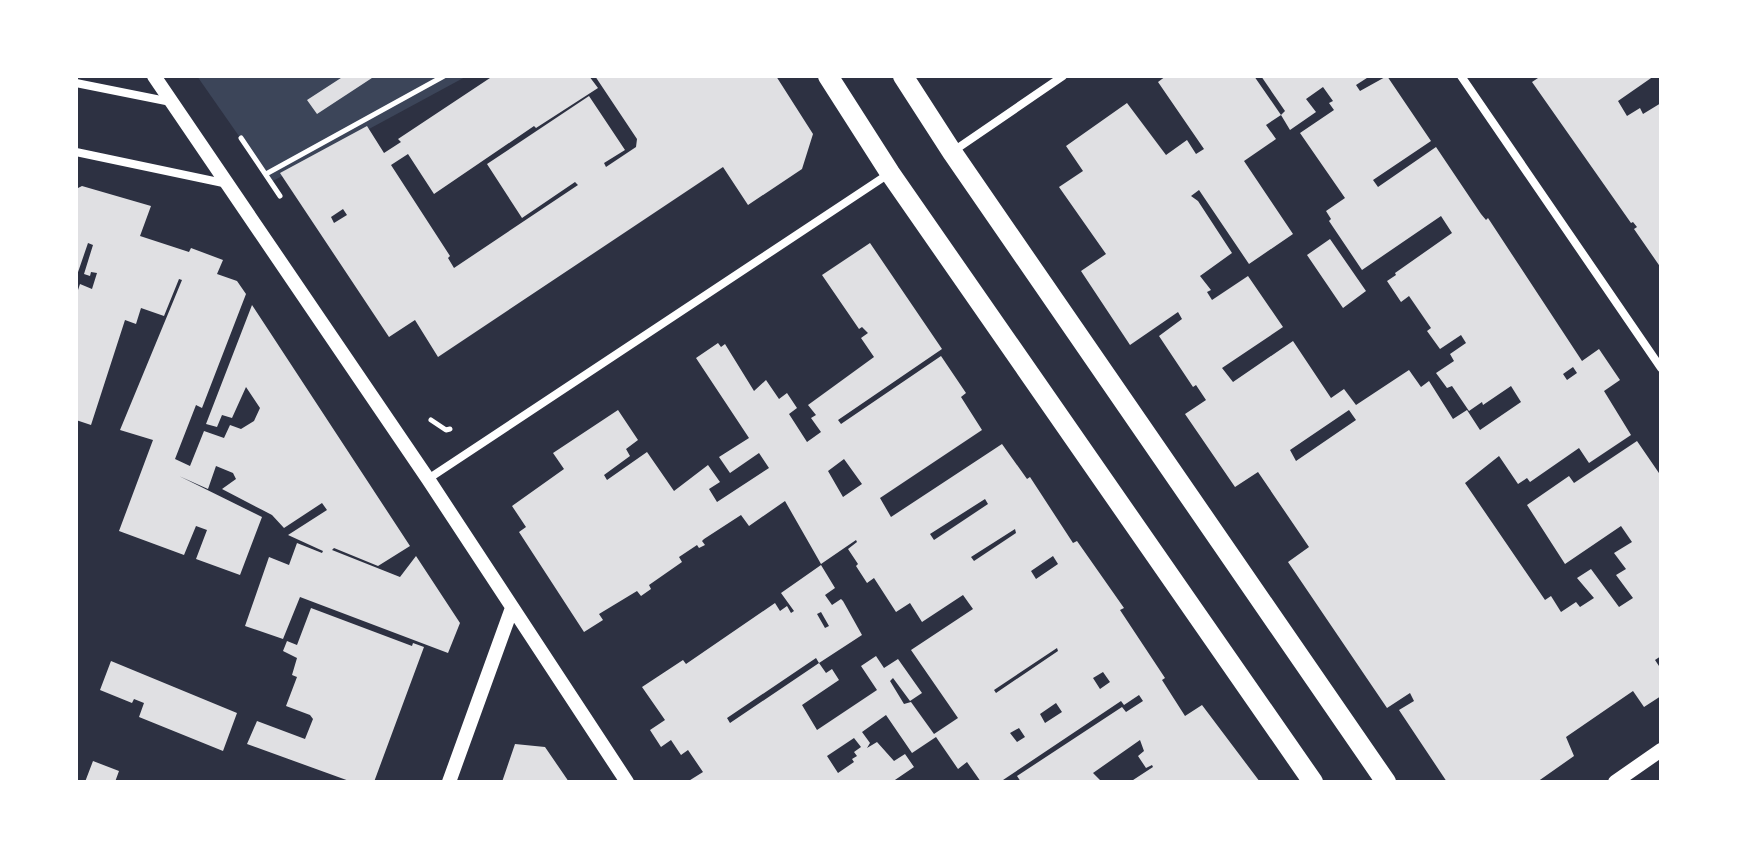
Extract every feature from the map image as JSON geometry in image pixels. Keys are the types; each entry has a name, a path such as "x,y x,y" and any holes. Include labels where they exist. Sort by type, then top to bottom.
{"main road":[{"path":"828,76 890,173 1313,782"},
{"path":"903,76 952,152 1386,782"}],"street":[{"path":"154,76 428,479 627,782"},
{"path":"952,152 1063,76"},
{"path":"1461,76 1661,368"},
{"path":"76,83 172,102"},
{"path":"76,152 229,185"},
{"path":"428,479 890,173"},
{"path":"449,782 512,608"},
{"path":"1615,782 1661,750"}],"path":[{"path":"266,174 444,76"}],"shaded area":[{"path":"197,76 467,76 271,182"}],"building":[{"path":"344,76 375,76 317,114 307,100"},
{"path":"493,76 589,76 598,88 536,128 534,126 434,194 408,154 391,165 450,256 448,258 454,268 578,185 575,182 522,218 487,164 589,96 625,150 604,163 606,167 636,147 637,139 595,76 776,76 813,134 802,169 748,205 723,167 438,357 415,320 389,337 280,173 367,126 384,153 401,142 398,139","holes":["343,209 347,215 334,223 331,217"]},
{"path":"1166,76 1254,76 1281,115 1285,111 1261,76 1370,76 1356,85 1360,91 1387,76 1431,141 1373,180 1378,187 1436,147 1481,214 1486,220 1488,218 1582,361 1599,349 1620,380 1604,391 1631,435 1589,463 1579,448 1530,482 1527,478 1518,484 1499,456 1465,483 1545,600 1551,596 1561,612 1576,602 1580,607 1594,598 1577,578 1591,569 1619,607 1633,598 1616,575 1626,569 1614,553 1632,542 1621,526 1565,564 1527,505 1569,476 1574,483 1637,441 1661,476 1661,656 1655,660 1661,669 1661,696 1644,707 1633,691 1566,737 1574,756 1537,782 1447,782 1399,710 1414,701 1410,693 1387,708 1288,562 1309,547 1258,472 1235,487 1185,414 1206,400 1196,385 1193,387 1159,336 1182,319 1178,312 1130,345 1081,271 1106,254 1059,187 1083,171 1066,146 1127,103 1166,155 1187,140 1196,154 1204,149 1158,82","holes":["1323,87 1333,101 1329,103 1334,110 1300,133 1345,198 1326,211 1331,219 1329,221 1362,270 1441,216 1452,233 1387,281 1401,302 1409,296 1431,328 1427,331 1440,349 1461,335 1466,343 1450,354 1454,361 1436,373 1447,388 1452,386 1469,411 1511,386 1521,402 1480,430 1467,410 1453,419 1429,381 1421,387 1409,370 1356,405 1344,389 1331,398 1293,341 1233,382 1222,368 1283,327 1248,276 1212,300 1207,292 1211,290 1200,276 1232,253 1198,201 1191,196 1199,190 1249,264 1293,234 1244,161 1276,139 1266,125 1281,115 1290,130 1316,112 1306,99","1573,367 1577,373 1567,380 1563,374","1349,410 1356,420 1296,461 1290,450"]},
{"path":"1541,76 1654,76 1618,101 1627,116 1640,108 1643,114 1661,103 1661,268 1634,229 1637,227 1631,223 1532,82"},
{"path":"82,186 151,206 140,236 189,252 191,248 223,260 217,274 237,281 246,294 202,408 196,405 175,459 190,466 204,431 224,438 230,425 241,429 254,421 260,408 246,387 232,418 222,415 217,427 206,424 252,305 410,546 378,566 334,548 332,550 400,577 416,556 460,623 448,653 300,597 283,639 245,626 269,557 289,565 297,543 322,553 288,535 327,510 322,503 284,528 272,515 222,489 236,479 233,473 216,466 208,489 179,476 262,517 240,575 196,559 207,530 196,526 184,555 119,531 153,440 120,430 182,280 179,279 164,316 141,308 136,324 125,320 91,425 76,420 76,296 80,284 92,289 97,273 91,272 90,276 84,274 93,245 88,243 76,278 76,189"},
{"path":"1330,239 1366,291 1343,308 1307,255"},
{"path":"870,243 942,349 838,420 841,424 941,356 966,393 961,397 982,430 880,498 891,517 1002,444 1027,479 1030,477 1073,543 1077,541 1124,608 1120,610 1165,678 1162,680 1185,716 1202,705 1260,782 1130,782 1153,767 1146,768 1138,756 1144,751 1140,740 1093,773 1102,782 1021,782 1017,776 1122,707 1126,712 1143,701 1139,695 1124,705 1121,701 1000,782 981,782 967,762 958,769 936,737 912,753 886,715 862,732 870,743 867,748 877,742 894,761 905,754 914,767 892,782 687,782 703,772 688,750 681,755 671,740 661,747 650,730 665,720 642,687 683,660 686,664 775,603 780,611 787,606 791,613 794,611 781,593 821,565 835,588 825,595 832,605 841,599 843,601 862,635 819,663 826,673 832,669 839,680 802,705 817,730 877,690 861,666 876,656 884,668 898,659 922,693 910,701 893,678 890,681 904,704 911,702 934,734 958,718 911,650 973,609 963,595 922,622 910,603 896,612 874,578 867,583 856,566 858,564 848,549 856,540 821,564 785,501 749,526 741,515 704,539 705,545 699,548 697,545 679,557 682,562 649,585 651,589 641,596 637,591 599,614 603,620 584,632 519,532 526,527 512,506 564,469 553,453 618,410 638,440 626,449 630,456 604,475 607,480 647,452 674,491 708,465 720,482 709,489 717,502 769,468 759,453 730,473 719,457 749,438 696,358 718,343 721,347 725,344 754,391 766,380 779,399 787,393 797,408 789,414 807,442 821,432 811,418 816,415 808,405 874,357 861,338 868,333 862,327 859,329 822,275","holes":["844,459 862,484 843,497 828,471","985,499 988,504 934,540 930,534","1015,529 1016,533 974,561 971,557","1053,556 1058,564 1036,579 1031,571","821,612 829,626 825,628 817,614","1057,648 1058,651 996,693 994,690","816,658 819,663 730,723 727,718","1103,672 1110,682 1100,689 1093,678","1056,703 1062,712 1045,723 1040,714","1019,728 1025,737 1017,742 1010,733","854,738 861,747 854,752 857,756 852,759 854,762 838,773 827,756"]},
{"path":"311,608 412,646 413,643 424,647 374,782 352,782 247,744 257,721 305,739 313,719 286,706 297,677 292,675 297,658 283,651 287,641 297,645"},
{"path":"111,661 237,713 223,751 139,717 144,703 134,699 132,703 100,690"},
{"path":"515,744 545,747 569,782 502,782"},
{"path":"93,761 119,771 115,782 85,782"}]}
